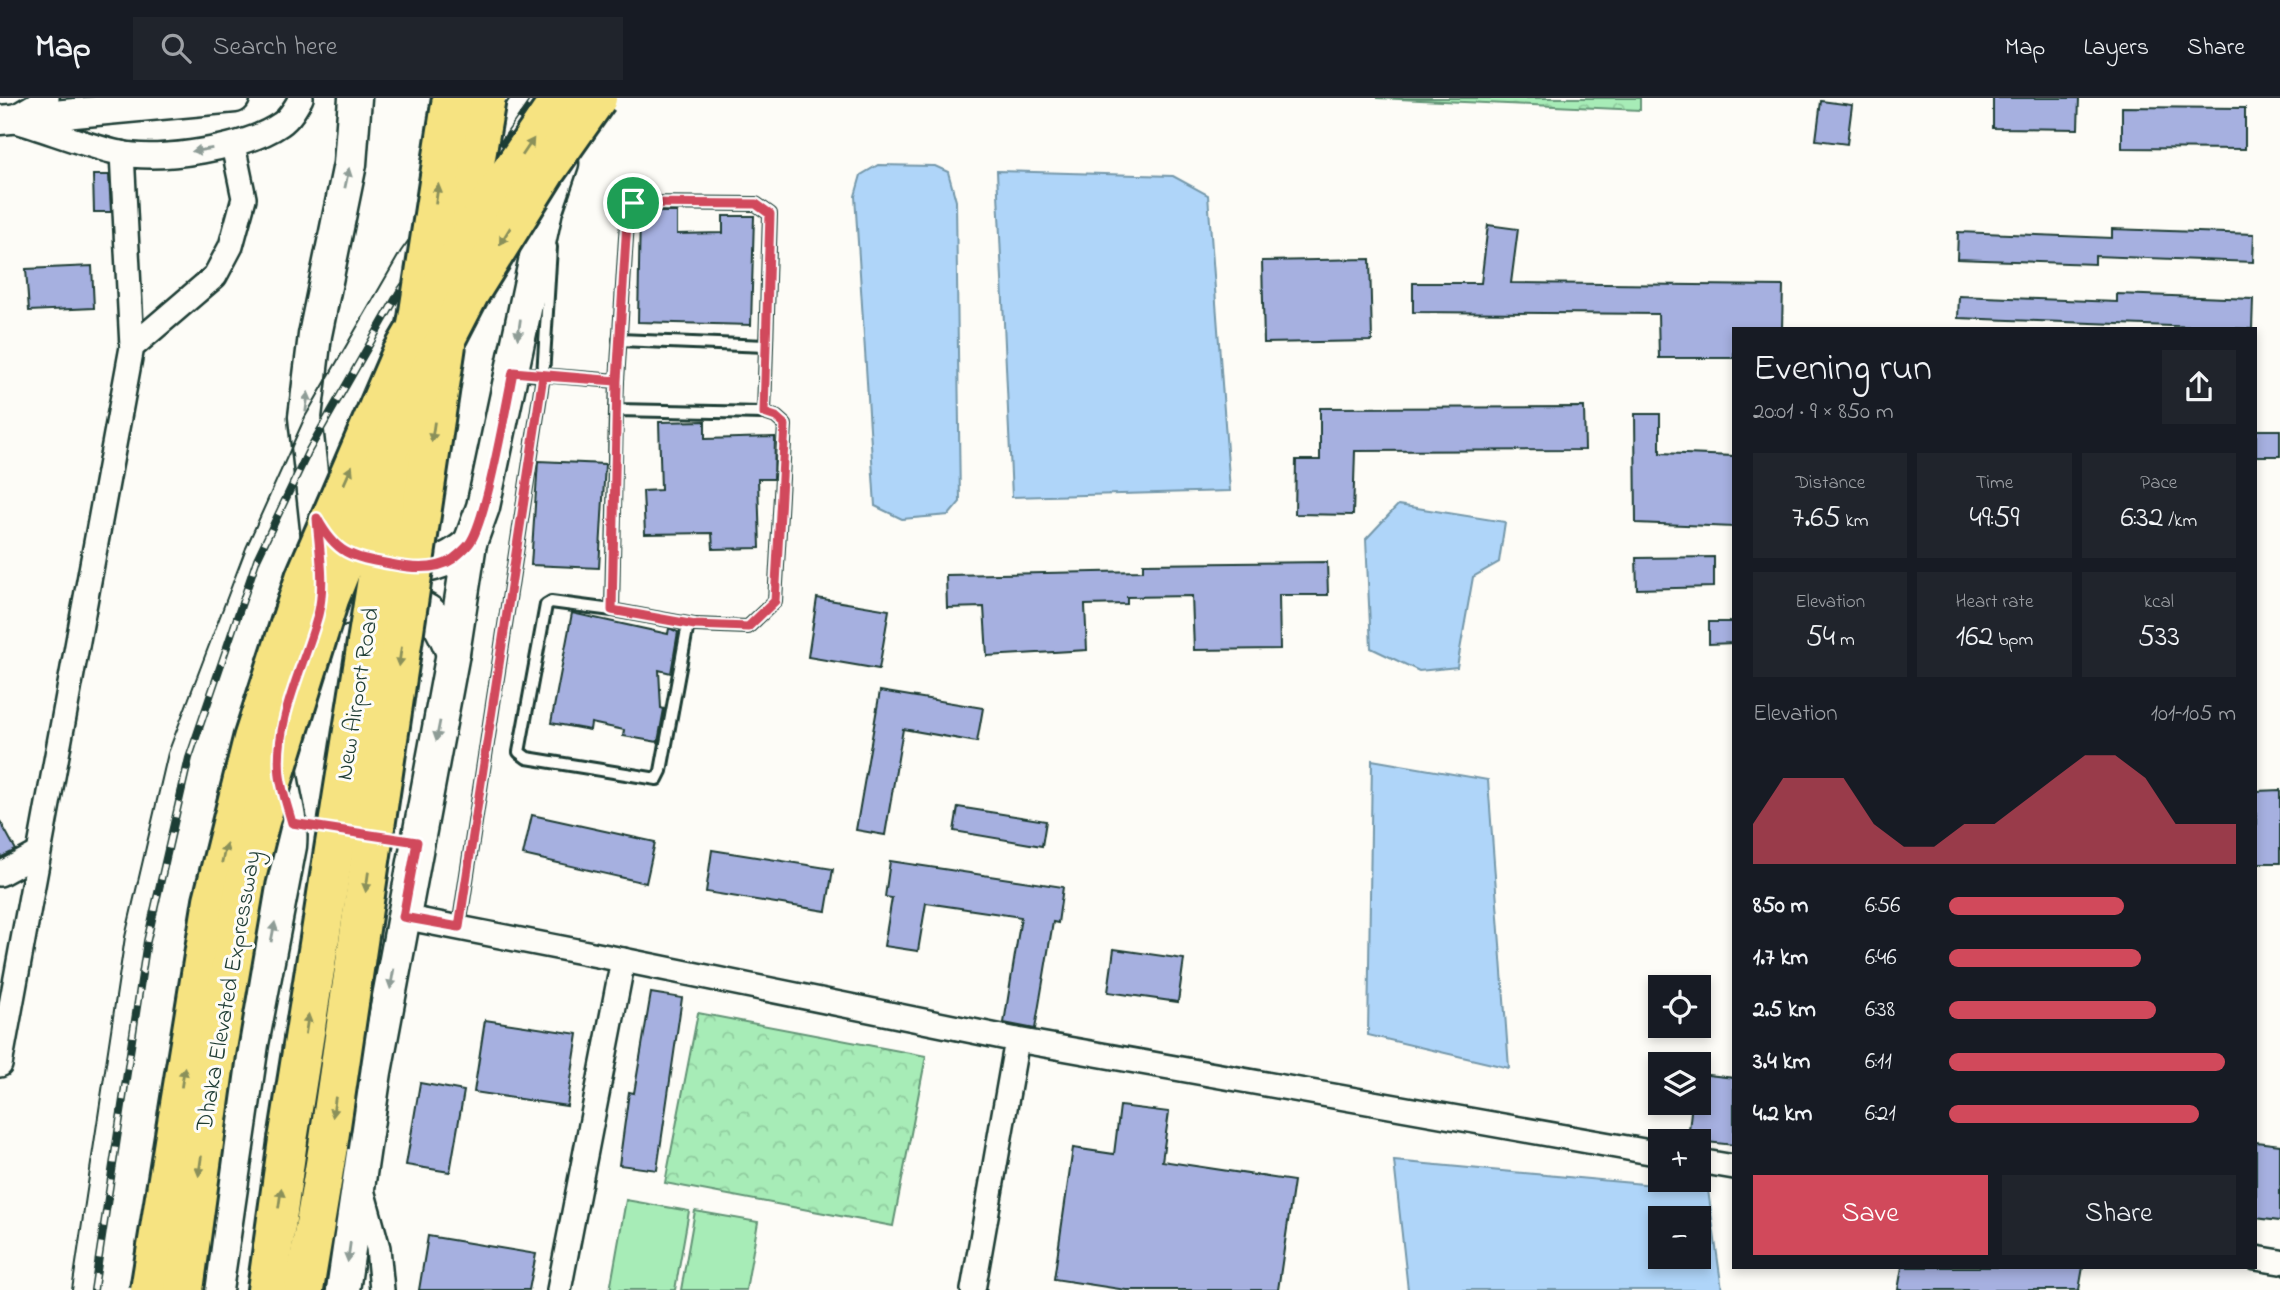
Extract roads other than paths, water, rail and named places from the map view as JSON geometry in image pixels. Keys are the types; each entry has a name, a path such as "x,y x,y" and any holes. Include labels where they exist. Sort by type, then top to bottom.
{"highway":[{"name":"New Airport Road","path":"304,1290 328,1146 455,279 486,98"},
{"name":"Dhaka Elevated Expressway","path":"150,1290 213,900 253,738 305,578 401,355 491,201 584,101"},
{"name":"Dhaka Elevated Expressway","path":"184,1290 218,1040 246,878 260,821 330,599 389,449 470,294 547,169 584,101"},
{"name":"New Airport Road","path":"267,1290 449,106"}],"main road":[{"path":"216,1290 252,1044 292,823 280,777 280,744 296,677 318,614 321,593 317,518 305,417 315,335 350,164 355,98"},
{"path":"343,1290 403,917 453,653 470,543 528,374 521,317 546,210 584,101"},
{"path":"317,518 328,540 345,554 401,566 436,566 451,560 470,543"},
{"path":"318,614 355,605 387,602 427,610 437,622 453,653"},
{"path":"292,823 417,842"}],"street":[{"path":"5,120 47,98"},
{"path":"5,120 235,98"},
{"path":"5,120 122,153 180,154 233,145 283,123 301,98"},
{"path":"132,347 215,276 231,246 244,198 233,145"},
{"path":"0,1065 132,347 122,153"},
{"path":"0,874 37,854"},
{"path":"403,917 1017,1040 1648,1152"},
{"path":"559,1290 623,960"},
{"path":"973,1290 1017,1040"},
{"path":"1711,1163 1732,1167"},
{"path":"359,1181 378,1248 382,1290"},
{"path":"2257,1258 2280,1262"}],"lane":[{"path":"612,610 617,381 628,206 633,203 756,204 770,214 764,413"},
{"path":"619,340 766,346"},
{"path":"459,927 528,374 617,381"},
{"path":"616,411 764,413 776,417 785,425 775,601 748,627 688,624 551,602 546,605 519,752 527,758 657,779 661,771 688,624"}],"water":[{"path":"878,165 935,166 948,172 956,201 960,502 949,515 902,519 875,506 855,196 861,175"},
{"path":"997,171 1173,176 1208,195 1230,491 1012,497"},
{"path":"1398,505 1505,522 1499,562 1473,577 1457,667 1419,671 1371,648 1366,539"},
{"path":"1372,760 1488,780 1509,1068 1368,1035"},
{"path":"1394,1161 1648,1184 1648,1192 1708,1192 1710,1206 1648,1206 1648,1269 1711,1269 1711,1211 1722,1290 1408,1290"}],"tram line":[{"path":"72,1290 125,937 168,753 246,548 305,417 401,251 510,98"}],"railway":[{"path":"94,1290 147,941 189,758 257,559 309,450 400,291 535,98"}]}
